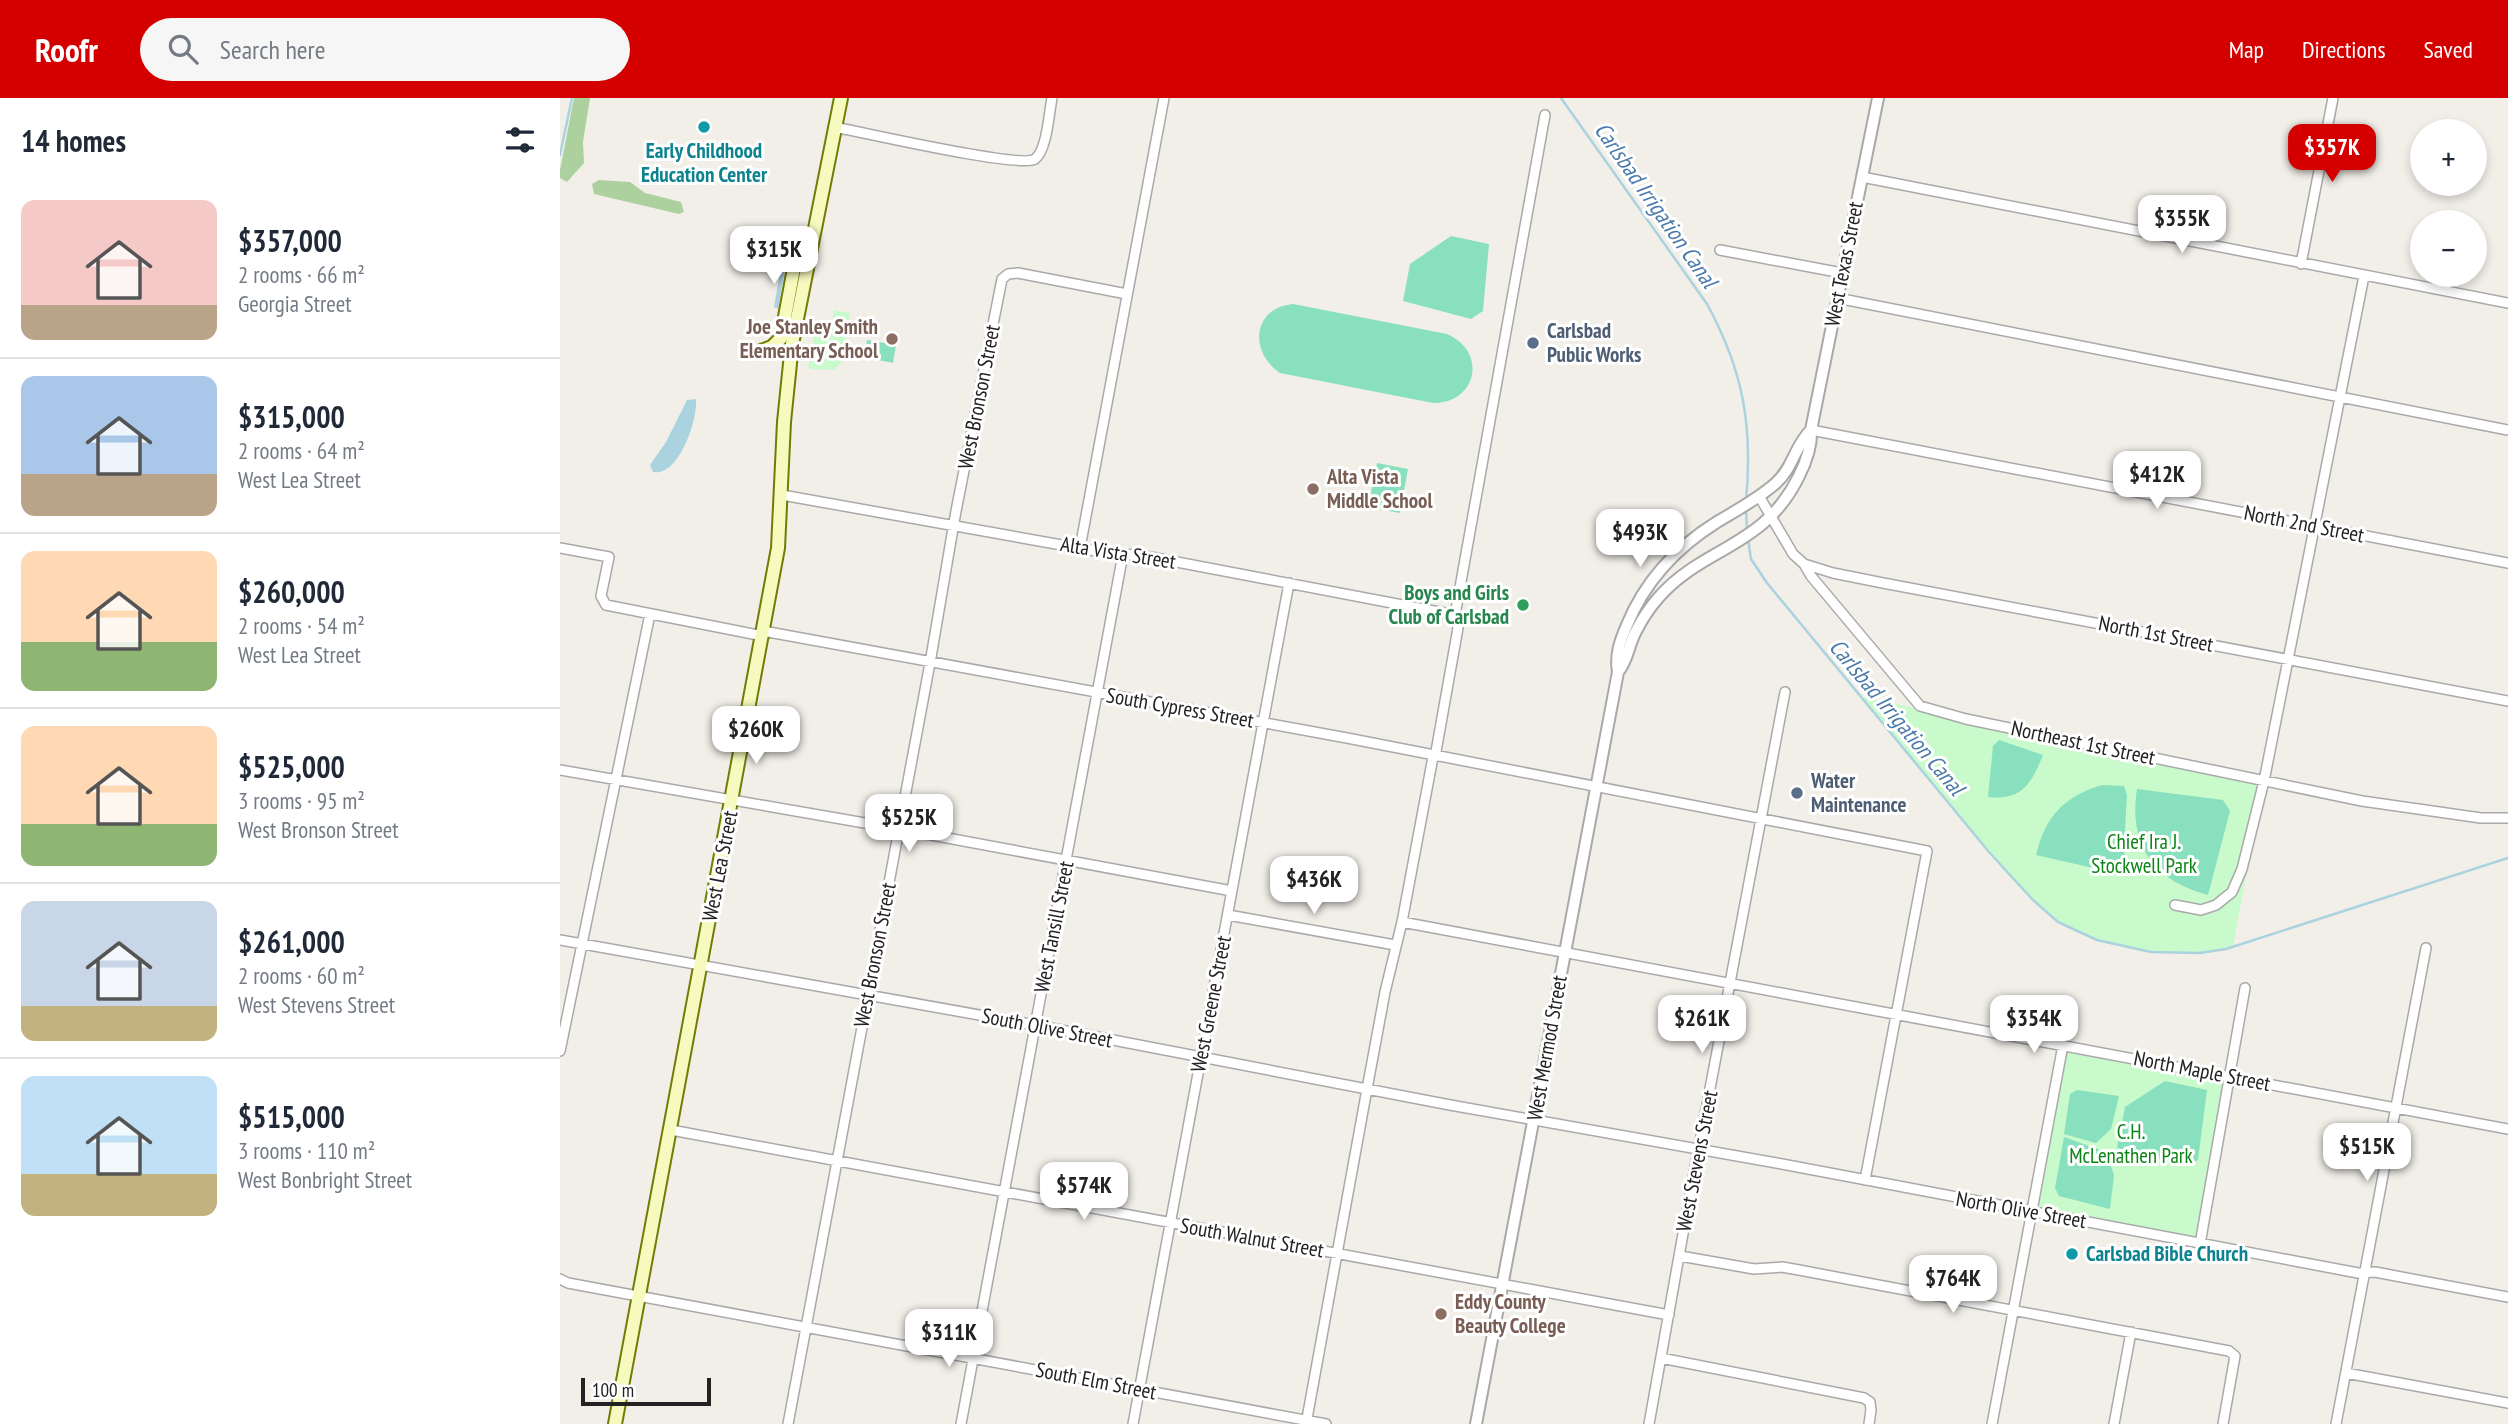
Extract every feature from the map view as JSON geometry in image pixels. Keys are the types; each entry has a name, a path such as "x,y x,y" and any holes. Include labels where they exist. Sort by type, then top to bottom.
{"main road":[{"name":"West Lea Street","path":"615,1424 778,548 784,422 790,364 810,247 841,98"},
{"path":"761,351 772,347 781,338 796,263 810,247"}],"street":[{"path":"834,127 978,155 1031,162 1038,156 1043,145 1052,98"},
{"path":"1080,548 1164,98"},
{"name":"West Texas Street","path":"1618,671 1626,661 1640,624 1659,597 1684,575 1738,543 1768,521 1791,492 1802,470 1812,440 1811,430 1878,98"},
{"path":"2301,264 2333,98"},
{"path":"1306,1422 1367,1089 1458,628 1455,615 1545,115"},
{"path":"1862,177 2508,303"},
{"path":"1720,250 1842,273"},
{"name":"West Bronson Street","path":"788,1424 954,524 1002,279 1007,274 1018,273 1127,294"},
{"path":"2175,905 2209,909 2232,892 2242,869 2264,781 2364,276"},
{"path":"1837,298 2508,430"},
{"name":"West Texas Street","path":"1618,671 1616,659 1624,632 1634,608 1654,577 1669,559 1693,539 1759,496 1783,476 1803,438 1811,430"},
{"name":"North 2nd Street","path":"1811,430 2508,564"},
{"name":"Alta Vista Street","path":"782,495 1080,548 1140,555 1455,615"},
{"name":"Northeast 1st Street","path":"1759,496 1768,521 1793,554 1804,564 1899,683 1924,707 1966,719 2410,810 2481,818 2508,818"},
{"name":"South Cypress Street","path":"560,548 608,557 601,593 603,602 612,607 1263,723 1927,851 1897,1015"},
{"name":"West Tansill Street","path":"961,1424 1123,554"},
{"name":"North 1st Street","path":"1804,564 1871,581 2508,701"},
{"name":"West Greene Street","path":"1133,1424 1289,583"},
{"path":"560,1051 650,614"},
{"name":"West Mermod Street","path":"1476,1424 1618,671"},
{"name":"West Stevens Street","path":"1649,1424 1785,692"},
{"path":"560,770 1232,891"},
{"path":"1228,915 1395,945"},
{"name":"North Maple Street","path":"1402,922 2508,1129"},
{"name":"South Olive Street","path":"560,940 1035,1025 1533,1120"},
{"path":"2336,1424 2426,948"},
{"path":"2200,1244 2245,988"},
{"path":"1866,1180 1897,1015"},
{"path":"1992,1424 2063,1045"},
{"name":"North Olive Street","path":"1533,1120 2358,1273 2375,1272 2508,1297"},
{"name":"South Walnut Street","path":"671,1130 837,1163 1669,1315"},
{"path":"1680,1256 1754,1269 1782,1267 1800,1270 2235,1354 2223,1424"},
{"name":"South Elm Street","path":"560,1279 640,1297 1326,1424"},
{"path":"2114,1424 2131,1332"},
{"path":"1661,1358 1864,1398 1870,1402 1868,1424"},
{"path":"2346,1373 2508,1403"}],"green space":[{"path":"574,98 590,98 583,142 584,163 567,182 560,178 560,170"},
{"path":"599,180 630,182 645,193 681,202 684,212 679,214 594,194 592,184"},
{"path":"1451,236 1489,244 1483,311 1471,319 1403,301 1410,264"},
{"path":"1293,304 1447,334 1460,342 1468,352 1472,375 1468,386 1460,395 1448,401 1433,403 1280,373 1263,354 1259,332 1269,314 1279,307"},
{"path":"834,310 850,313 845,339 850,344 845,358 834,370 811,369 808,367 814,336 829,339"},
{"path":"867,340 896,345 893,363 864,357"},
{"path":"1377,463 1408,469 1400,513 1368,507"},
{"name":"Chief Ira J. Stockwell Park","path":"1859,696 2264,781 2233,946 2191,953 2142,950 2095,939 2057,921 2008,875"},
{"path":"1999,740 2043,755 2024,788 2009,796 1988,797 1993,746"},
{"path":"2102,785 2124,786 2127,795 2124,848 2126,868 2114,875 2111,872 2036,855 2045,829 2058,810 2077,796"},
{"path":"2137,789 2223,800 2230,811 2208,895 2173,880 2149,858 2137,827"},
{"name":"C.H. McLenathen Park","path":"2063,1045 2229,1076 2200,1244 2033,1212"},
{"path":"2165,1081 2207,1090 2198,1160 2190,1165 2117,1148 2125,1107"},
{"path":"2077,1090 2119,1096 2111,1129 2096,1143 2064,1134 2070,1094"},
{"path":"2064,1137 2106,1152 2114,1175 2110,1209 2059,1196 2055,1188"}],"water":[{"path":"782,238 790,240 778,309 774,307 781,267 773,257"},
{"path":"696,399 694,420 679,456 671,466 653,472 650,465 666,442 687,400"}],"waterway":[{"path":"560,155 572,98"},
{"name":"Carlsbad Irrigation Canal","path":"1561,98 1707,304 1719,328 1743,399 1748,447 1746,501"},
{"name":"Carlsbad Irrigation Canal","path":"1746,508 1747,532"},
{"name":"Carlsbad Irrigation Canal","path":"1748,539 1751,559 1767,583 1989,852 2033,900 2058,922 2097,940 2151,952 2200,953 2226,949 2508,858"}],"place":[{"name":"Early Childhood Education Center","path":"704,127"},
{"name":"Joe Stanley Smith Elementary School","path":"892,339"},
{"name":"Carlsbad Public Works","path":"1533,343"},
{"name":"Alta Vista Middle School","path":"1313,489"},
{"name":"Boys and Girls Club of Carlsbad","path":"1523,605"},
{"name":"Water Maintenance","path":"1797,793"},
{"name":"Carlsbad Bible Church","path":"2072,1254"},
{"name":"Eddy County Beauty College","path":"1441,1314"}]}
